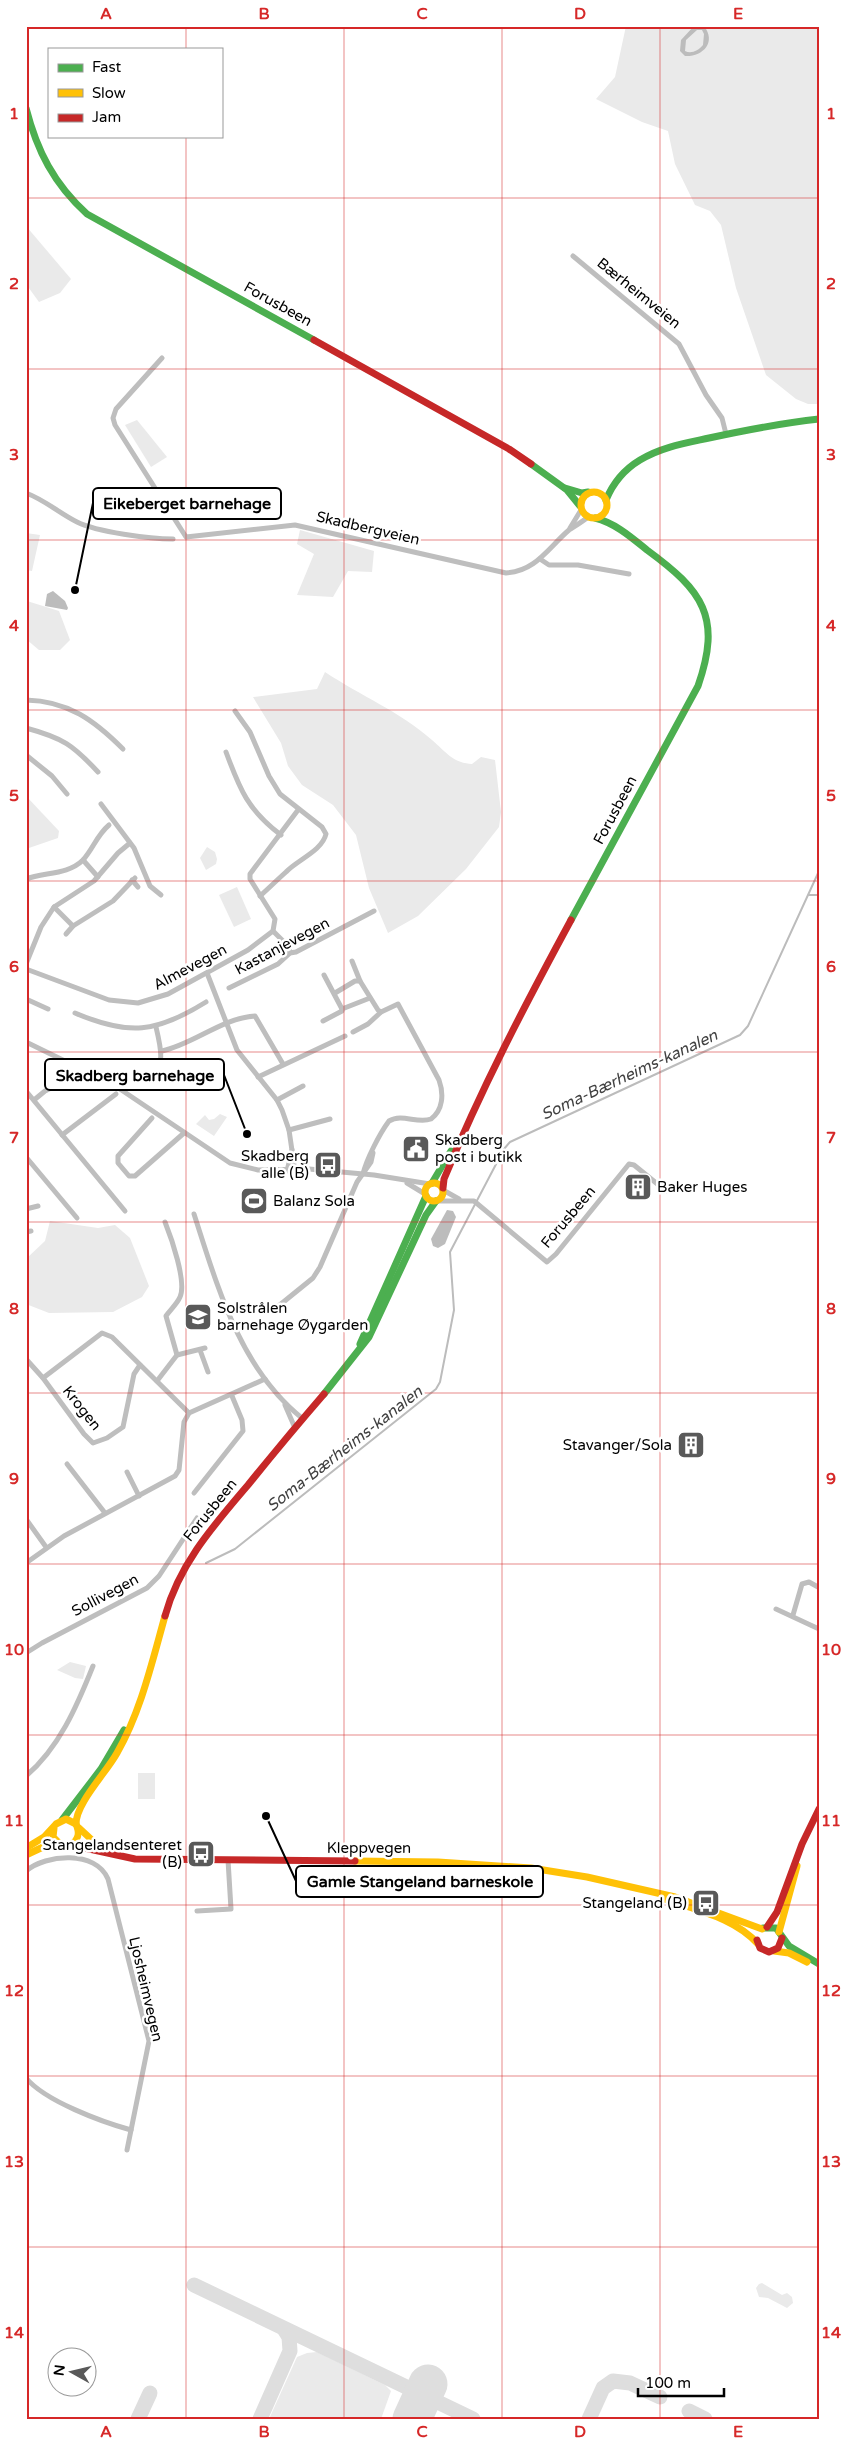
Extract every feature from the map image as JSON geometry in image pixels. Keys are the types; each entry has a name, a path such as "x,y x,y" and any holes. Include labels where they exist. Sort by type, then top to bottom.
{"main road":[{"name":"Forusbeen","path":"26,108 33,137 47,170 71,200 87,214 509,449 577,500 581,508 592,518 609,523 674,568 697,594 709,626 711,639 707,662 698,686 513,1028 469,1118 444,1179 442,1198 437,1201 426,1215 369,1337 296,1428 208,1532 182,1570 171,1594 146,1683 128,1734 114,1759 79,1807 76,1817 78,1826"},
{"path":"581,508 583,496 592,492 602,491 640,460 655,452 675,445 777,424 819,420"},
{"path":"592,518 601,516 619,478"},
{"name":"Forusbeen","path":"560,486 582,493 592,492 602,495 612,520 625,533"},
{"name":"Forusbeen","path":"353,1358 424,1205 425,1195 469,1118"},
{"name":"Forusbeen","path":"431,1184 436,1183 443,1189"},
{"path":"425,1195 432,1201 437,1201"},
{"name":"Forusbeen","path":"62,1820 101,1769 138,1706"},
{"path":"758,1944 757,1938 777,1912 799,1852 819,1809"},
{"path":"26,1848 62,1820 70,1820 78,1826 93,1841 95,1847"},
{"path":"26,1855 46,1845 71,1845 78,1839 78,1826"},
{"path":"54,1828 53,1837 61,1845"},
{"name":"Kleppvegen","path":"71,1845 95,1847 112,1854 135,1859 438,1862 495,1865 560,1872 675,1897 764,1928 781,1935 789,1946 819,1965"},
{"path":"774,1951 781,1943 780,1919 794,1883 799,1852"},
{"name":"Kleppvegen","path":"643,1891 731,1924 754,1938 764,1950 789,1953 819,1965"}],"street":[{"name":"Bærheimveien","path":"573,256 678,344 706,395 722,418 726,434"},
{"name":"Skadbergveien","path":"162,358 116,409 113,418 115,425 186,537 295,525 506,573 524,570 540,559 569,530 581,508"},
{"path":"26,493 49,504 78,523 119,532 173,539"},
{"name":"Skadbergveien","path":"569,530 592,518"},
{"path":"540,559 549,566 578,565 629,574"},
{"path":"26,700 68,707 103,730 123,749"},
{"path":"235,711 252,737 276,788 298,810 322,827 326,837 260,896"},
{"path":"26,728 64,740 98,772"},
{"path":"226,752 248,804 260,818 281,835"},
{"path":"26,755 44,769 67,794"},
{"path":"101,804 138,855 150,886 161,895"},
{"path":"290,953 289,946 273,931 276,919 250,880 250,874 298,810"},
{"path":"26,879 60,872 83,860 95,840 109,825"},
{"path":"26,964 41,927 54,907 98,877 118,853 130,843"},
{"path":"83,860 98,877"},
{"path":"66,934 73,926 113,901 133,879 138,887"},
{"path":"54,907 73,926"},
{"name":"Kastanjevegen","path":"229,988 278,964 290,953 296,952 374,911"},
{"name":"Almevegen","path":"26,969 109,1000 129,1003 160,999 248,950 273,931"},
{"path":"352,961 360,981 374,1006 381,1012"},
{"path":"207,973 225,1024 237,1050 277,1100 289,1130 295,1171"},
{"path":"324,975 342,1008"},
{"path":"335,993 360,981"},
{"path":"323,1021 342,1011 342,1008 370,998"},
{"path":"26,999 48,1009"},
{"path":"75,1013 109,1026 141,1028 170,1022 206,1002"},
{"path":"276,1308 313,1278 320,1267 363,1174 366,1161 373,1152 389,1120 397,1117 425,1121 431,1119 436,1115 442,1096 439,1080 398,1004 381,1012 368,1024 353,1032"},
{"path":"162,1051 178,1048 225,1024 255,1016 283,1064"},
{"path":"152,1085 160,1068 162,1051 156,1026"},
{"path":"258,1077 345,1036"},
{"path":"26,1042 106,1080 209,1150 230,1163 244,1168 309,1173 327,1171 363,1174 431,1184"},
{"path":"34,1100 45,1090 55,1086"},
{"path":"277,1100 303,1086"},
{"path":"26,1091 125,1212"},
{"path":"62,1135 116,1094"},
{"path":"152,1118 118,1156 118,1163 129,1176 135,1176 184,1133"},
{"path":"289,1130 330,1119"},
{"path":"287,1171 292,1147"},
{"path":"26,1157 77,1218"},
{"name":"Forusbeen","path":"437,1201 474,1201 547,1262 556,1254 629,1164 634,1164 666,1191"},
{"path":"397,1180 415,1186 425,1195"},
{"name":"Forusbeen","path":"443,1189 449,1195 462,1200"},
{"path":"26,1209 38,1206"},
{"path":"194,1214 235,1333 284,1405 296,1428"},
{"path":"165,1222 177,1258 182,1292 166,1316 177,1355"},
{"path":"43,1378 102,1333 112,1337 188,1413"},
{"path":"157,1381 177,1355 203,1349 208,1372"},
{"name":"Krogen","path":"26,1359 93,1443 117,1432 124,1425 134,1374 140,1366"},
{"path":"26,1562 46,1547 139,1496 178,1472 184,1422 188,1413 232,1396 265,1379"},
{"path":"194,1493 243,1431 242,1420 232,1396"},
{"path":"284,1405 303,1419"},
{"path":"66,1464 105,1513"},
{"path":"127,1472 139,1496"},
{"name":"Sollivegen","path":"26,1653 147,1588 159,1576 197,1518"},
{"path":"26,1519 46,1547"},
{"path":"793,1615 802,1584 809,1582 818,1586"},
{"path":"776,1609 793,1615 819,1629"},
{"path":"26,1776 47,1753 69,1722 93,1666"},
{"name":"Ljosheimvegen","path":"26,1871 41,1861 49,1859 87,1860 99,1866 108,1879 148,2041 128,2150"},
{"path":"197,1911 231,1909 228,1860"},
{"path":"26,2078 41,2091 96,2119 131,2130"}],"shaded area":[{"path":"626,26 819,26 819,404 808,404 796,399 766,375 736,288 721,225 710,211 695,205 675,164 668,131 642,122 596,99 615,77"},
{"path":"694,26 704,26 708,32 709,38 706,48 691,56 685,56 680,51 681,40","holes":["697,30 702,30 704,34 703,45 694,51 685,51 686,40"]},
{"path":"26,226 71,279 60,293 39,302 26,284"},
{"path":"137,420 167,457 151,467 125,425"},
{"path":"300,530 374,551 372,572 348,571 333,597 297,595 314,554 297,544"},
{"path":"26,533 40,535 32,571 26,570"},
{"path":"53,591 65,601 67,610 45,606 47,594"},
{"path":"27,601 59,611 70,640 60,650 39,650 26,639"},
{"path":"325,672 393,712 460,762 472,764 481,757 495,760 501,812 499,827 466,869 418,916 388,933 369,888 356,835 333,805 302,785 288,766 281,743 253,697 317,689"},
{"path":"26,796 59,831 58,838 26,849"},
{"path":"207,847 215,852 217,859 216,864 206,870 200,858"},
{"path":"237,887 251,919 234,927 219,895"},
{"path":"220,1114 227,1117 214,1136 196,1124 205,1115 209,1120 214,1119"},
{"path":"447,1210 453,1211 456,1217 445,1244 438,1248 433,1246 431,1239"},
{"path":"50,1221 98,1228 115,1225 130,1238 149,1286 142,1297 113,1312 49,1313 26,1304 26,1259 45,1241"},
{"path":"70,1662 86,1666 83,1679 75,1678 57,1670"},
{"path":"138,1773 155,1773 155,1799 138,1799"},
{"path":"762,2283 782,2295 787,2293 792,2297 793,2303 787,2308 768,2298 759,2297 756,2288"},
{"path":"317,2352 385,2385 391,2391 381,2419 269,2419 297,2357"}],"waterway":[{"name":"Soma-Bærheims-kanalen","path":"206,1563 235,1549 436,1389 440,1382 454,1310 450,1252 504,1149 510,1142 740,1035 748,1026 819,871"},
{"path":"809,895 819,895"}],"taxiway":[{"path":"194,2285 473,2419"},
{"path":"260,2419 290,2351 289,2337 284,2329"},
{"path":"589,2419 603,2388 613,2381 630,2383 660,2397"},
{"path":"412,2388 417,2398 415,2412"},
{"path":"138,2419 150,2393"},
{"path":"689,2411 705,2419"}],"runway":[{"path":"412,2419 428,2384"}],"traffic: fast":[{"path":"26,108 30,124 48,166 65,191 87,214 314,340"},
{"path":"606,500 624,472 640,460 656,452 737,432 819,419"},
{"path":"531,464 567,490 580,506"},
{"path":"565,488 582,493 588,492"},
{"path":"571,920 698,686 705,662 708,641 707,623 702,608 694,593 682,579 622,531 609,523 595,518"},
{"path":"432,1183 451,1151"},
{"path":"360,1344 426,1196"},
{"path":"324,1394 369,1337 426,1215 436,1201"},
{"path":"62,1820 101,1769 124,1730"},
{"path":"763,1928 776,1928 789,1946 819,1964"}],"traffic: slow":[{"path":"594,492 603,496 607,505 603,514 594,518 585,514 581,505 585,496 594,492"},
{"path":"434,1183 440,1186 443,1192 440,1198 434,1201 428,1198 425,1192 428,1186 434,1183"},
{"path":"76,1824 81,1807 117,1753 133,1720 165,1616"},
{"path":"26,1848 44,1837 56,1824 66,1819 76,1824 78,1830 77,1838 71,1845 61,1845 53,1837 54,1828"},
{"path":"79,1828 93,1841 95,1847"},
{"path":"26,1855 43,1847 61,1845"},
{"path":"355,1861 438,1862 531,1868 587,1877 675,1897 762,1929"},
{"path":"779,1932 797,1866"},
{"path":"662,1898 726,1921 738,1927 758,1944"},
{"path":"774,1951 789,1953 807,1962"}],"traffic: jam":[{"path":"314,340 509,449 531,464"},
{"path":"443,1188 444,1179 488,1080 571,920"},
{"path":"165,1616 179,1579 210,1530 324,1394"},
{"path":"767,1927 777,1912 802,1844 819,1809"},
{"path":"71,1845 135,1859 355,1861"},
{"path":"757,1940 760,1948 769,1952 778,1948 782,1938"}],"place":[{"name":"Eikeberget barnehage","path":"75,590"},
{"name":"Skadberg barnehage","path":"247,1134"},
{"name":"Skadberg post i butikk","path":"416,1149"},
{"name":"Skadberg alle (B)","path":"328,1165"},
{"name":"Baker Huges","path":"638,1187"},
{"name":"Balanz Sola","path":"254,1201"},
{"name":"Solstrålen barnehage Øygarden","path":"198,1317"},
{"name":"Stavanger/Sola","path":"691,1445"},
{"name":"Gamle Stangeland barneskole","path":"266,1816"},
{"name":"Stangelandsenteret (B)","path":"201,1854"},
{"name":"Stangeland (B)","path":"706,1903"}]}
